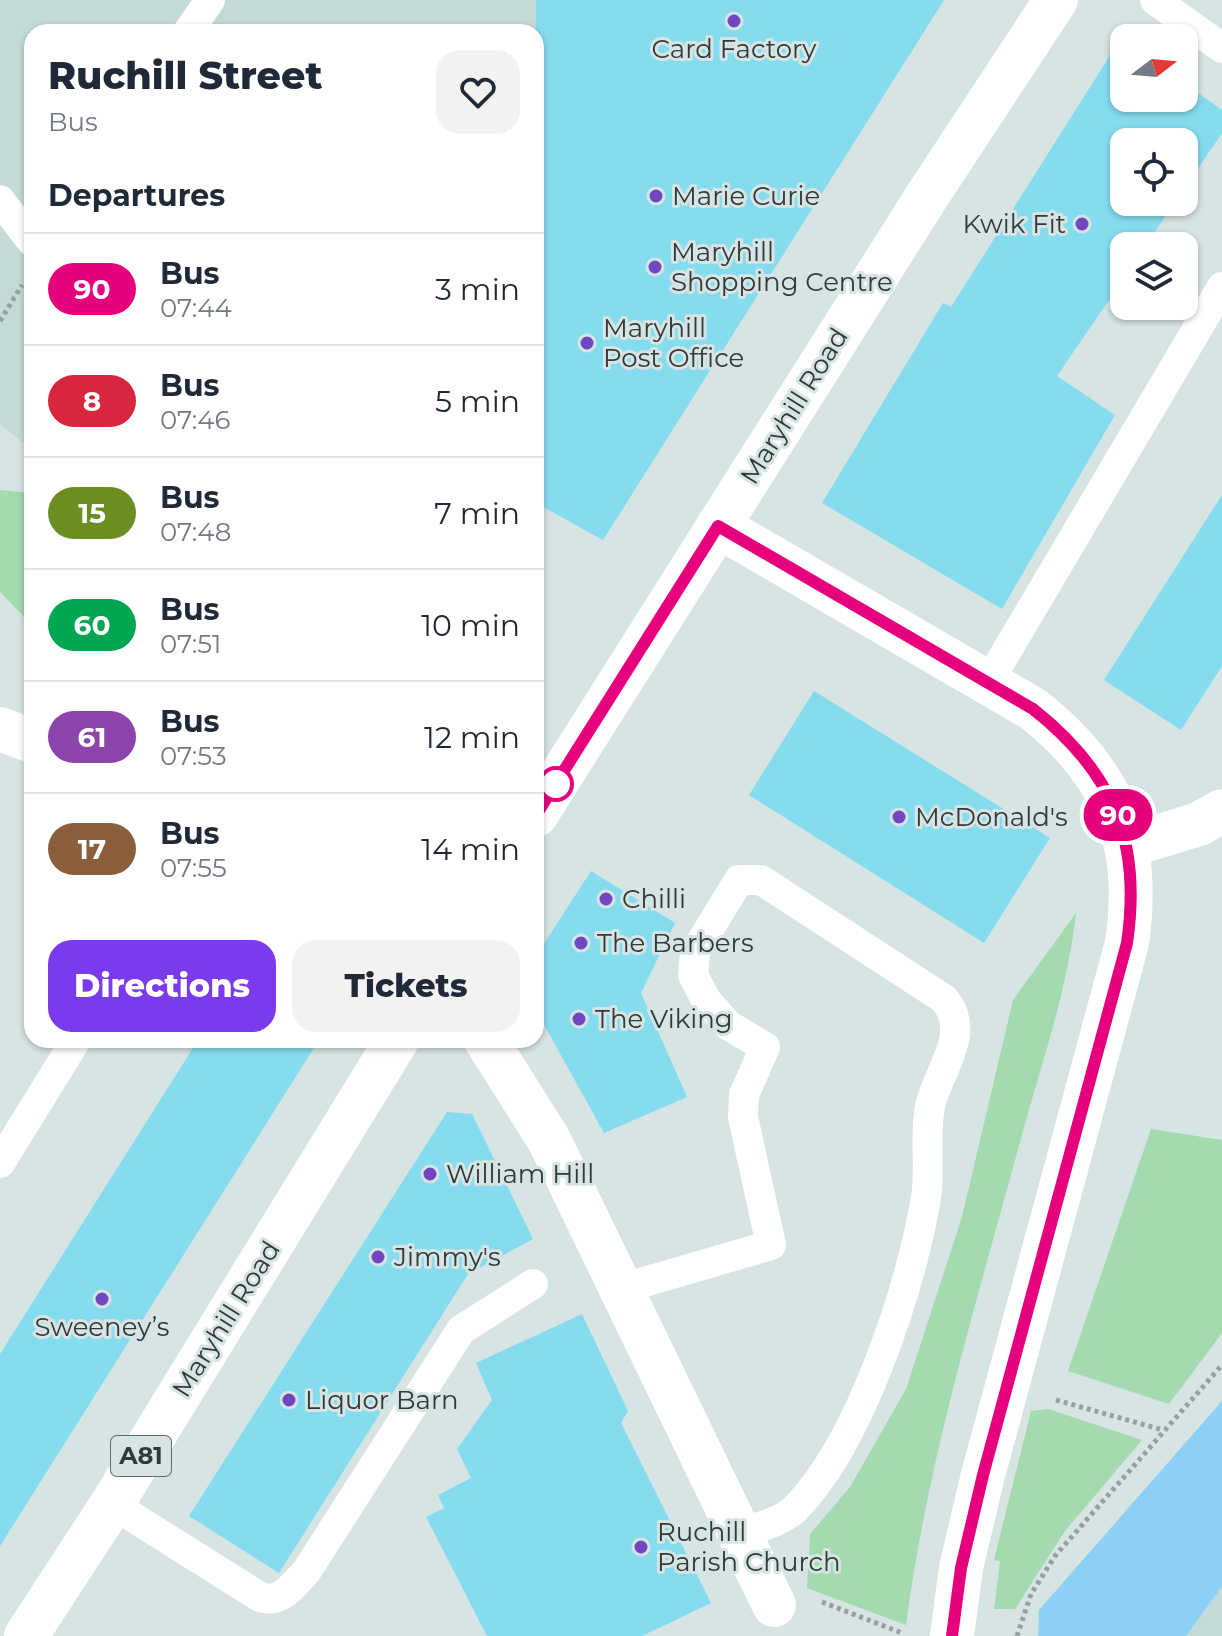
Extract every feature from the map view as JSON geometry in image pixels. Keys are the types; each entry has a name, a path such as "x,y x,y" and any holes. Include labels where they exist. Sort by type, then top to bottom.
{"street":[{"name":"Maryhill Road","path":"544,802 927,196 1056,0"},
{"path":"718,526 1033,709 1087,758 1112,800 1127,846 1132,912 1124,957 1006,1386 967,1542 952,1632"},
{"path":"0,729 24,738"},
{"path":"1127,846 1199,824 1222,811"},
{"name":"Maryhill Road","path":"26,1636 112,1504 392,1048"},
{"path":"491,1048 549,1140 774,1605"}],"lane":[{"path":"194,24 210,0"},
{"path":"1155,0 1222,48"},
{"path":"0,200 24,232"},
{"path":"989,681 1222,287"},
{"path":"620,1289 771,1245 743,1117 744,1095 765,1047 716,1013 693,975 695,952 739,880 761,880 944,999 953,1010 957,1033 930,1108 926,1196 897,1311 843,1439 807,1494 788,1515 740,1534"},
{"path":"0,1163 71,1048"},
{"path":"112,1504 260,1597 268,1600 281,1596 306,1572 461,1330 533,1284"}],"path":[{"path":"0,321 24,281"},
{"path":"1017,1636 1031,1594 1055,1556 1222,1365"},
{"path":"1006,1386 1163,1430"},
{"path":"774,1605 818,1600 903,1634"}],"shaded area":[{"name":"Maryhill Shopping Centre","path":"0,0 944,0 603,540 544,507 544,24 24,24 24,444 0,424"},
{"path":"1222,1586 1222,1636 1186,1636 1202,1611"}],"green space":[{"path":"0,490 24,492 24,617 0,592"},
{"path":"1076,913 1054,1023 972,1315 941,1438 906,1625 807,1588 810,1534 850,1487 906,1389 962,1217 1013,1000"},
{"path":"1151,1129 1222,1140 1222,1333 1169,1404 1068,1371"},
{"path":"1048,1409 1142,1440 1065,1531 1015,1609 994,1609 1000,1561 994,1560 1031,1411"}],"water":[{"path":"1222,1401 1222,1586 1186,1636 1038,1636 1039,1610"}],"building":[{"name":"Maryhill Shopping Centre","path":"536,0 944,0 603,540 544,507 544,24 536,24"},
{"path":"1110,55 1110,112 1198,112 1198,93 1222,110 1222,133 1198,168 1198,128 1110,128 1110,216 1165,216 1155,232 1110,232 1110,298 1057,376 1115,415 1002,609 822,503 943,303 951,307"},
{"path":"1222,495 1222,666 1181,730 1104,680"},
{"name":"McDonald's","path":"814,691 1050,838 984,943 749,795"},
{"path":"591,871 675,923 641,993 687,1097 604,1133 544,1024 544,944"},
{"path":"193,1048 314,1048 0,1546 0,1354"},
{"path":"447,1112 472,1114 533,1239 468,1274 279,1573 189,1516"},
{"path":"582,1314 628,1411 621,1423 711,1603 642,1636 487,1636 426,1517 444,1508 438,1495 471,1478 457,1449 492,1400 476,1363"}],"bus line":[{"name":"90","path":"544,802 718,526 1033,709 1074,742 1100,777 1112,800 1131,867 1132,912 1127,943 983,1475 961,1568 952,1636"}],"place":[{"name":"Card Factory","path":"734,21"},
{"name":"Marie Curie","path":"656,196"},
{"name":"Kwik Fit","path":"1082,224"},
{"name":"Maryhill Shopping Centre","path":"655,267"},
{"name":"Maryhill Post Office","path":"587,343"},
{"name":"McDonald's","path":"899,817"},
{"name":"Chilli","path":"606,899"},
{"name":"The Barbers","path":"581,943"},
{"name":"The Viking","path":"579,1019"},
{"name":"William Hill","path":"430,1174"},
{"name":"Jimmy's","path":"378,1257"},
{"name":"Sweeney’s","path":"102,1299"},
{"name":"Liquor Barn","path":"289,1400"},
{"name":"Ruchill Parish Church","path":"641,1547"}]}
